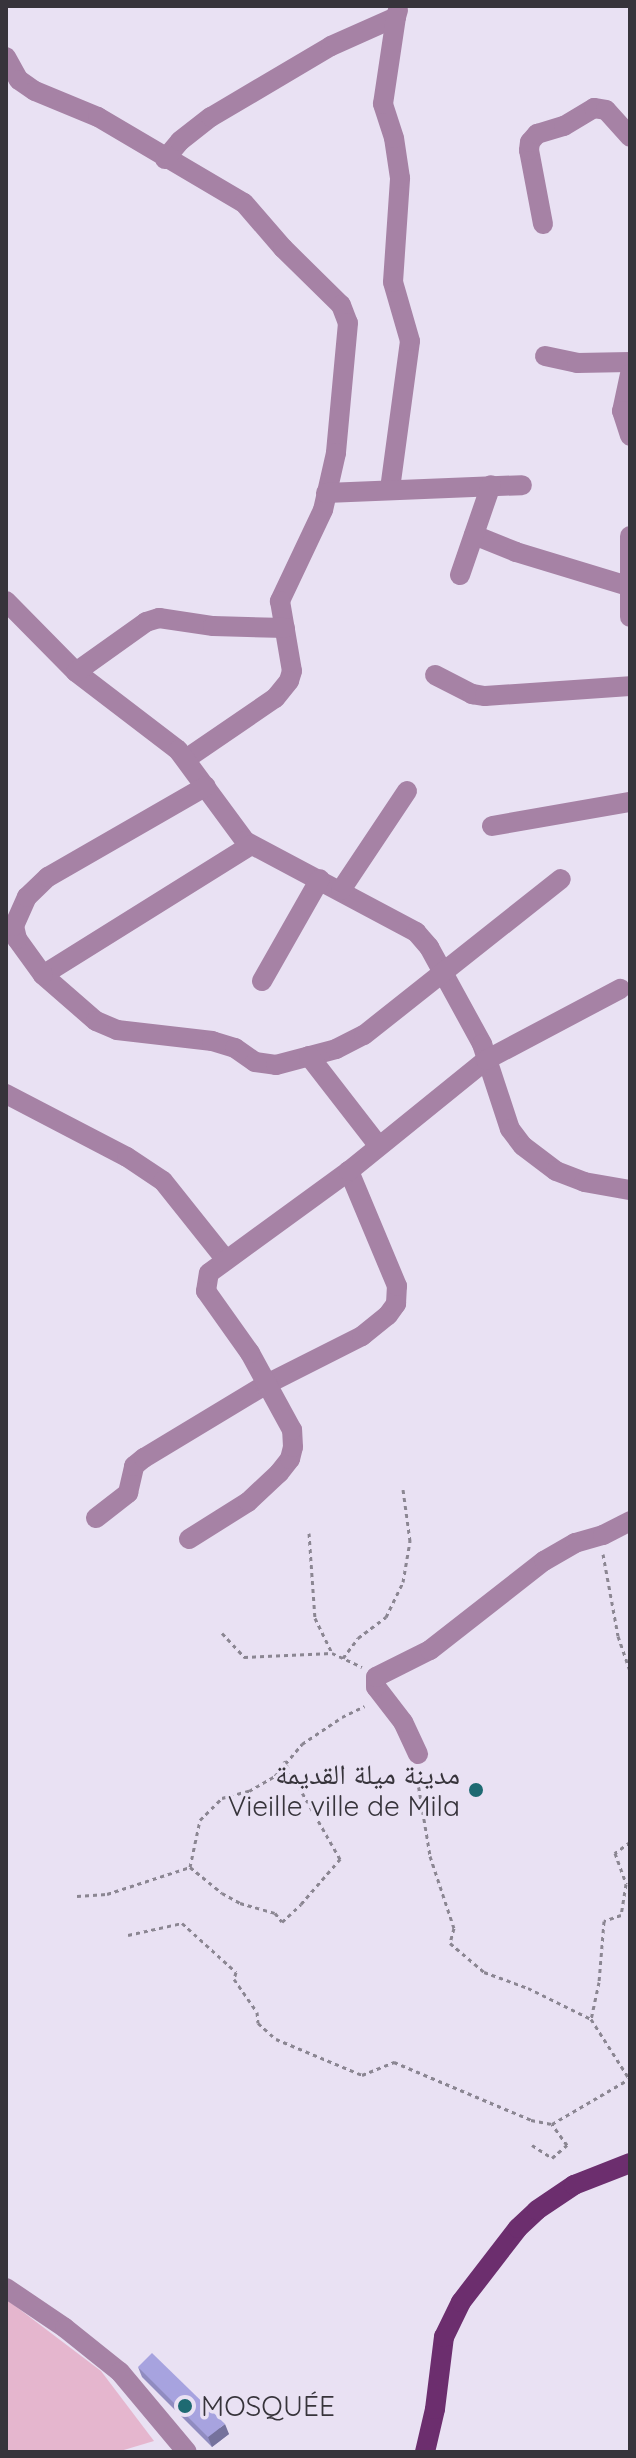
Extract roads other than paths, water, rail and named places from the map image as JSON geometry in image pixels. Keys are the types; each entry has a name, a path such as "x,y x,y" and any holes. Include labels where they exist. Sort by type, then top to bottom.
{"main road":[{"path":"425,2452 435,2409 444,2337 451,2318 484,2269 525,2221 555,2196 630,2163"}],"street":[{"path":"165,159 180,141 211,117 331,46 398,12"},
{"path":"390,489 410,341 393,282 400,178 394,138 383,104 398,12"},
{"path":"6,57 19,80 35,91 98,117 244,203 283,248 341,305 349,334 336,453 323,510 280,601 292,671 282,691 186,759"},
{"path":"543,224 529,150 530,142 537,134 564,126 594,108 606,110 630,137"},
{"path":"545,356 577,363 630,362"},
{"path":"630,374 622,411 630,436"},
{"path":"460,575 491,485"},
{"path":"326,493 522,485"},
{"path":"474,535 516,552 628,586"},
{"path":"630,536 630,617"},
{"path":"6,601 76,672 186,759 251,845 416,932 482,1044 510,1129 531,1153 556,1171 584,1182 630,1190"},
{"path":"76,672 146,622 159,618 213,626 285,628"},
{"path":"435,675 485,696 630,686"},
{"path":"206,786 48,877 27,897 14,926 17,939 43,975 96,1021 117,1030 212,1041 235,1048 264,1065 309,1056 354,1042 561,879"},
{"path":"341,890 407,791"},
{"path":"492,826 630,802"},
{"path":"43,975 251,845"},
{"path":"262,981 320,879"},
{"path":"189,1539 248,1502 290,1459 292,1430 250,1353 206,1291 209,1273 349,1171 486,1060 620,989"},
{"path":"309,1056 378,1145"},
{"path":"6,1094 127,1157 163,1181 226,1260"},
{"path":"96,1518 128,1493 134,1466 144,1458 265,1385 362,1336 396,1304 397,1286 349,1171"},
{"path":"418,1754 403,1722 375,1684 380,1675 430,1650 544,1561 575,1543 600,1536 630,1521"},
{"path":"6,2288 120,2372 180,2451"}],"place":[{"name":"مدينة ميلة القديمة Vieille ville de Mila","path":"476,1790"},
{"name":"MOSQUÉE","path":"185,2406"}]}
